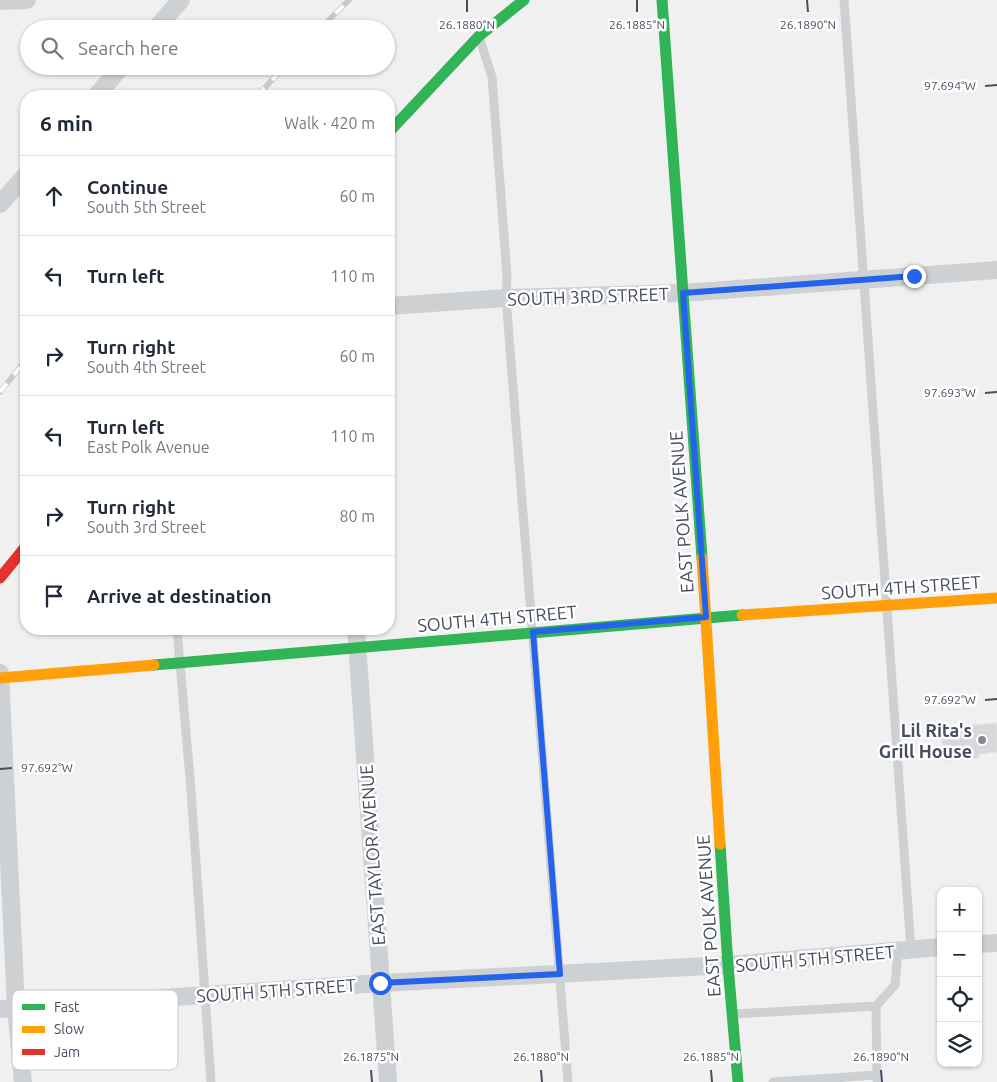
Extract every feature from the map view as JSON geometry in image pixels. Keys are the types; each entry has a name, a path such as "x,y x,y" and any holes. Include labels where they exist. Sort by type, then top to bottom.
{"street":[{"path":"0,2 27,0"},
{"path":"164,20 181,0"},
{"path":"395,126 479,36 524,0"},
{"name":"EAST POLK AVENUE","path":"662,0 706,617 728,965 738,1082"},
{"path":"101,90 114,75"},
{"path":"0,204 20,182"},
{"name":"SOUTH 3RD STREET","path":"395,306 506,298 683,293 997,270"},
{"path":"0,578 20,553"},
{"name":"SOUTH 4TH STREET","path":"0,678 706,617 997,598"},
{"name":"EAST TAYLOR AVENUE","path":"356,635 388,1082"},
{"path":"0,673 8,1008 12,1028"},
{"path":"982,944 997,943"},
{"name":"SOUTH 5TH STREET","path":"178,997 380,983 728,965 937,948"}],"lane":[{"path":"773,1082 877,1079 876,1006 894,985 904,950 887,605 844,0"},
{"path":"479,36 492,77 507,276 506,298 568,1082"},
{"path":"177,635 191,790 211,1082"},
{"path":"732,1014 876,1006"}],"building":[{"path":"997,723 997,752 979,754 979,758 944,761 941,728"}],"railway":[{"path":"329,20 349,0"},
{"path":"263,90 277,75"},
{"path":"0,392 20,367"}],"traffic: fast":[{"path":"395,126 479,36 524,0"},
{"path":"662,0 702,558"},
{"path":"154,665 742,615"},
{"path":"720,844 738,1082"}],"traffic: slow":[{"path":"702,558 720,844"},
{"path":"742,615 997,598"},
{"path":"0,678 154,665"}],"traffic: jam":[{"path":"0,578 20,553"}],"place":[{"name":"Lil Rita's Grill House","path":"982,740"}],"route":[{"path":"380,983 560,974 533,632 706,617 683,293 914,276"}]}
